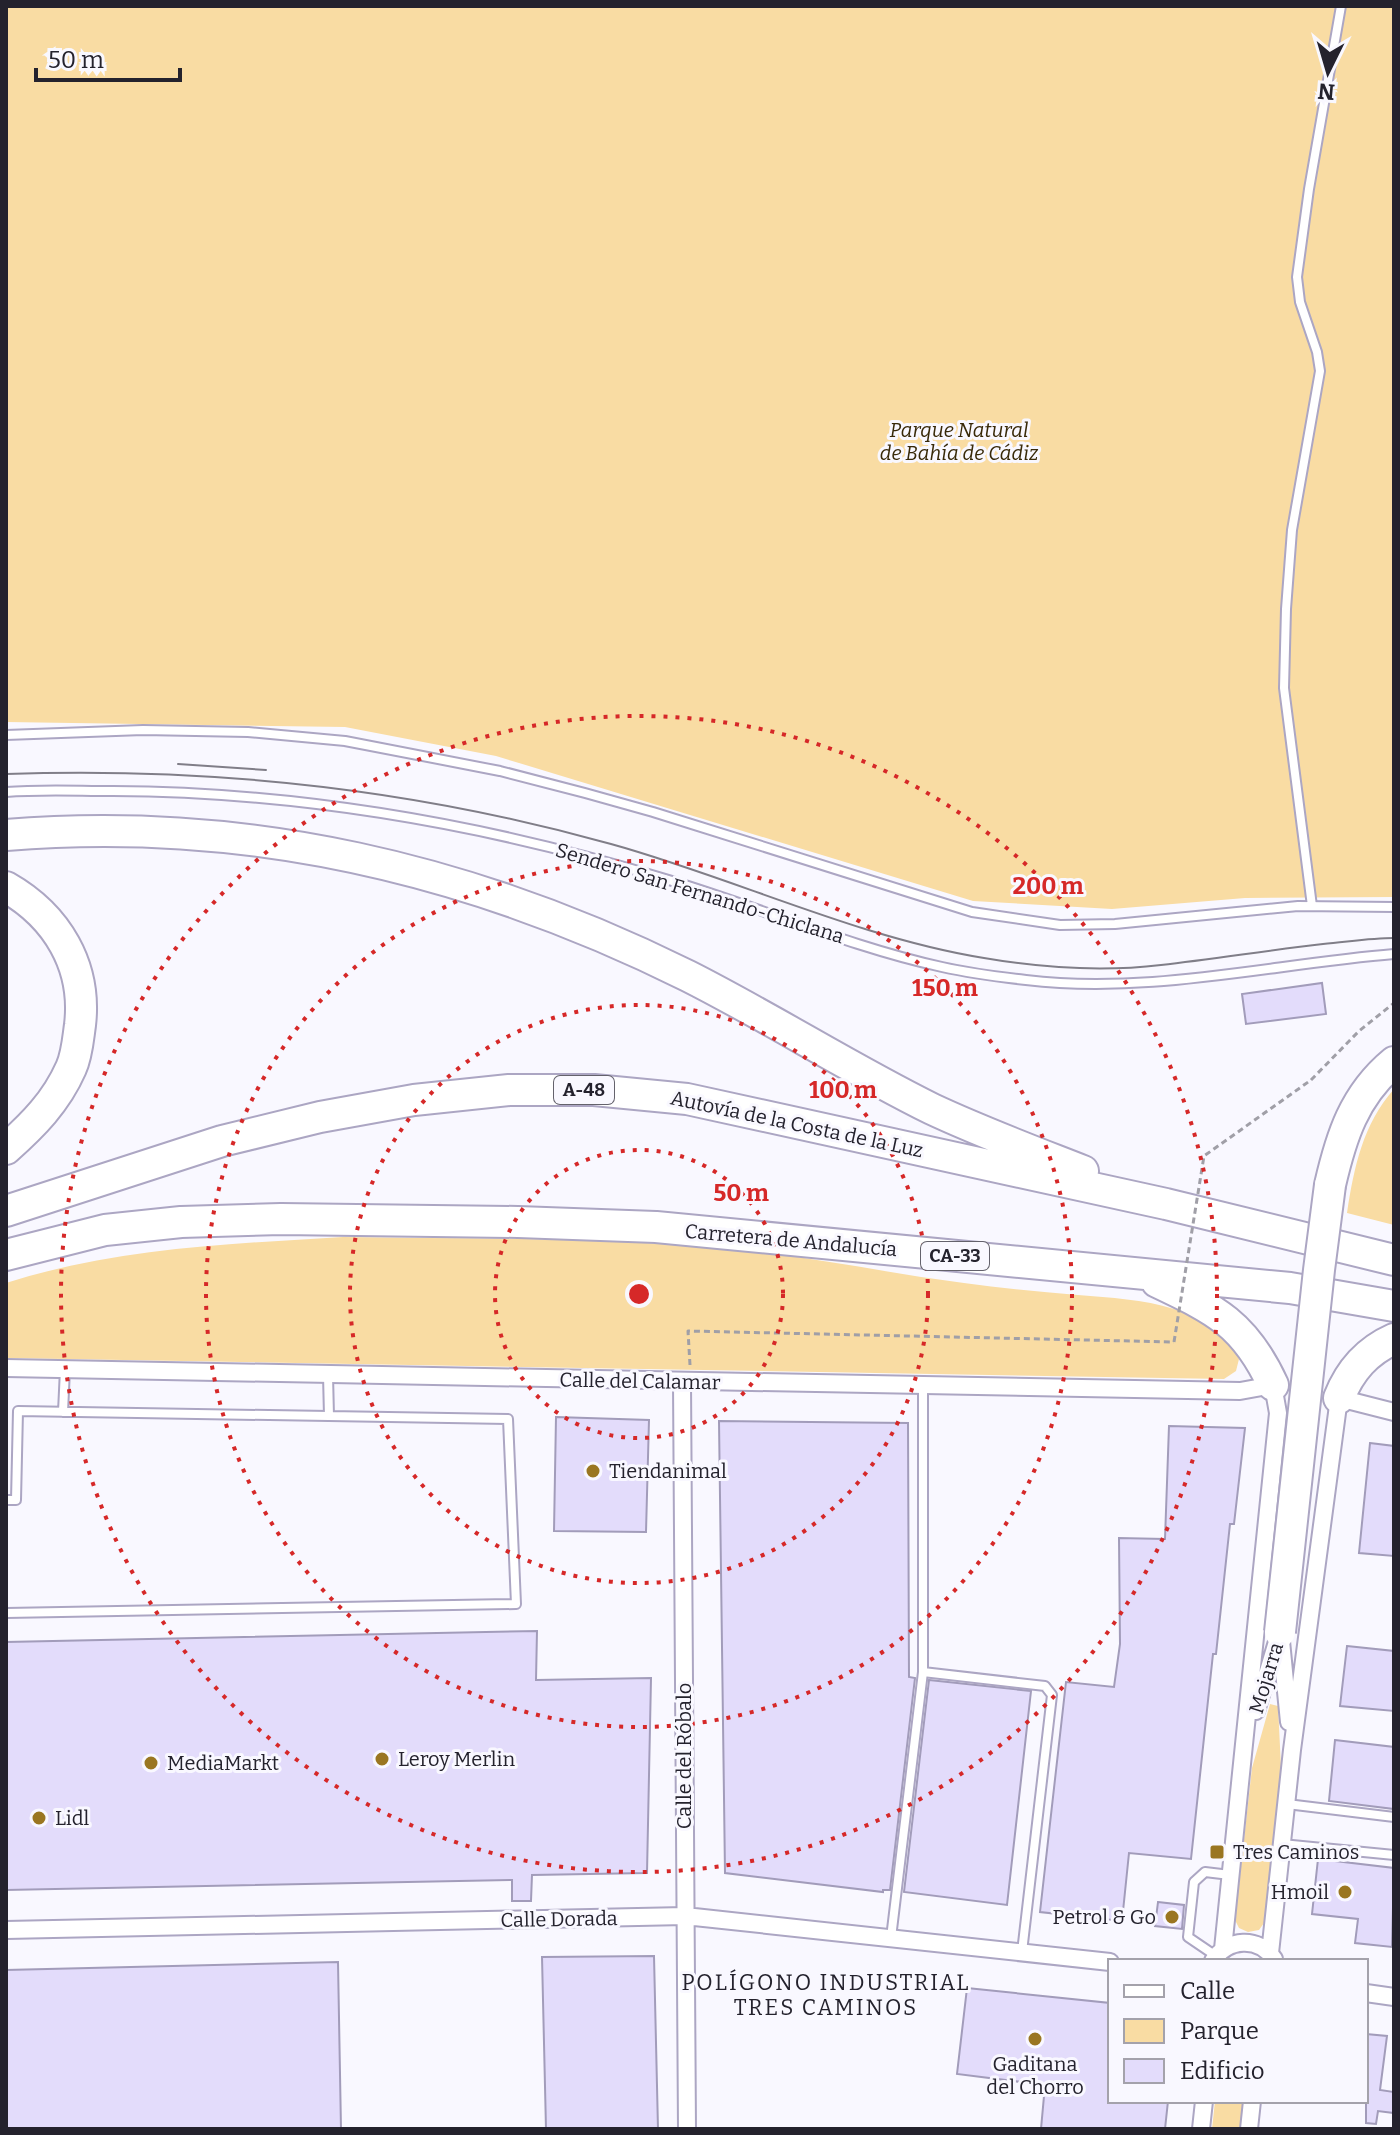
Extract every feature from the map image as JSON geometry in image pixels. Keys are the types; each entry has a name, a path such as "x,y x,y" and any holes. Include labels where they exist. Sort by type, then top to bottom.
{"highway":[{"path":"6,835 94,831 193,834 292,844 393,865 503,898 585,929 688,976 934,1109 1166,1204 1394,1260"},
{"path":"6,887 24,897 46,917 63,941 76,966 82,1009 73,1065 58,1093 40,1119 6,1149"},
{"path":"1280,1632 1330,1185 1341,1139 1356,1105 1377,1077 1394,1062"},
{"name":"Autovía de la Costa de la Luz","path":"6,1211 222,1141 320,1117 414,1100 509,1090 594,1090 687,1099 1166,1204"},
{"path":"6,1255 105,1230 181,1222 281,1219"},
{"path":"6,1271 109,1245 181,1237 281,1219"},
{"name":"Carretera de Andalucía","path":"281,1219 656,1227 1290,1288 1394,1306"},
{"path":"1138,1273 1212,1308 1250,1343 1273,1385"},
{"path":"1339,1398 1347,1379 1370,1352 1394,1339"}],"street":[{"name":"Calle del Calamar","path":"6,1368 1240,1391 1273,1385"},
{"name":"Calle del Róbalo","path":"687,1382 687,2129"},
{"path":"1217,1955 1231,1876 1278,1413 1273,1385"},
{"path":"1217,1955 1232,1944 1252,1943 1272,1957 1292,1750 1339,1398 1394,1412"},
{"name":"Mojarra","path":"1245,1747 1280,1632"},
{"name":"Mojarra","path":"1280,1632 1292,1750"},
{"name":"Calle Dorada","path":"6,1930 685,1916 1108,1962"},
{"path":"1368,1993 1394,1997"},
{"path":"1201,2129 1204,2103"},
{"path":"1249,2129 1252,2103"}],"lane":[{"path":"1312,906 1287,725 1284,688 1286,609 1292,530 1320,371 1317,352 1300,302 1297,277 1311,174 1341,6"},
{"path":"6,735 158,730 248,732 345,741 500,771 653,812 972,912 1060,925 1115,924 1192,914 1312,906 1394,907"},
{"name":"Sendero San Fernando-Chiclana","path":"6,792 155,791 226,795 329,805 441,822 551,847 656,876 942,967 1030,981 1116,984 1175,981 1394,955"},
{"path":"63,1412 65,1369"},
{"path":"328,1375 329,1416"},
{"path":"891,1938 923,1672 923,1386"},
{"path":"6,1500 16,1500 18,1411 508,1419 516,1604 6,1613"},
{"path":"923,1672 1045,1686 1052,1695 1022,1952"},
{"path":"1287,1804 1394,1817"},
{"path":"1282,1844 1394,1855"},
{"path":"1217,1955 1188,1937 1194,1882 1205,1872 1231,1876"}],"path":[{"path":"687,1382 688,1331 1174,1342 1204,1156 1311,1080 1359,1031 1394,1003"}],"green space":[{"name":"Parque Natural de Bahía de Cádiz","path":"6,6 1394,6 1394,897 1245,898 1112,909 973,901 496,756 345,727 6,722"},
{"path":"1394,1089 1394,1225 1347,1213 1367,1131"},
{"path":"343,1237 537,1239 682,1245 789,1256 978,1285 1139,1301 1174,1309 1203,1322 1228,1341 1239,1359 1236,1371 1224,1379 6,1358 6,1283 47,1271 131,1255 215,1245"},
{"path":"1270,1704 1278,1706 1281,1767 1264,1923 1259,1930 1248,1932 1239,1928 1235,1920 1252,1768"},
{"path":"1215,2103 1243,2103 1240,2129 1212,2129"}],"building":[{"path":"1322,983 1326,1014 1246,1024 1242,994"},
{"path":"556,1417 649,1420 646,1532 554,1531"},
{"path":"719,1421 908,1423 909,1677 915,1678 890,1890 883,1892 725,1873"},
{"path":"1169,1426 1245,1428 1234,1524 1230,1524 1216,1654 1213,1654 1191,1859 1129,1853 1122,1921 1040,1912 1066,1682 1114,1687 1120,1644 1119,1538 1165,1539"},
{"path":"1370,1443 1394,1446 1394,1556 1359,1553"},
{"path":"537,1631 536,1680 651,1678 647,1873 532,1875 531,1901 512,1901 512,1880 6,1890 6,1642"},
{"path":"1347,1646 1394,1651 1394,1711 1340,1706"},
{"path":"929,1680 1031,1691 1007,1905 904,1892"},
{"path":"1335,1740 1394,1747 1394,1809 1329,1801"},
{"path":"1318,1859 1394,1868 1392,1947 1355,1943 1358,1919 1312,1914"},
{"path":"1158,1902 1184,1905 1182,1929 1155,1926"},
{"path":"654,1956 658,2129 546,2129 542,1957"},
{"path":"338,1962 341,2129 6,2129 6,1970"},
{"name":"Gaditana del Chorro","path":"967,1988 1108,2003 1108,2103 1168,2103 1165,2129 1041,2129 1045,2085 957,2074"},
{"path":"1368,2034 1387,2036 1380,2090 1394,2092 1394,2113 1378,2111 1376,2124 1366,2123"}],"tram line":[{"path":"178,764 266,770"},
{"path":"6,774 159,774 235,779 387,796 462,809 611,844 890,937 937,949 1028,964 1072,968 1139,967 1394,938"}],"place":[{"name":"Tiendanimal","path":"593,1471"},
{"name":"Leroy Merlin","path":"382,1759"},
{"name":"MediaMarkt","path":"151,1763"},
{"name":"Lidl","path":"39,1818"},
{"name":"Tres Caminos","path":"1217,1852"},
{"name":"Hmoil","path":"1345,1892"},
{"name":"Petrol & Go","path":"1172,1917"},
{"name":"Gaditana del Chorro","path":"1035,2039"}],"district":[{"name":"POLÍGONO INDUSTRIAL TRES CAMINOS","path":"826,1994"}]}
